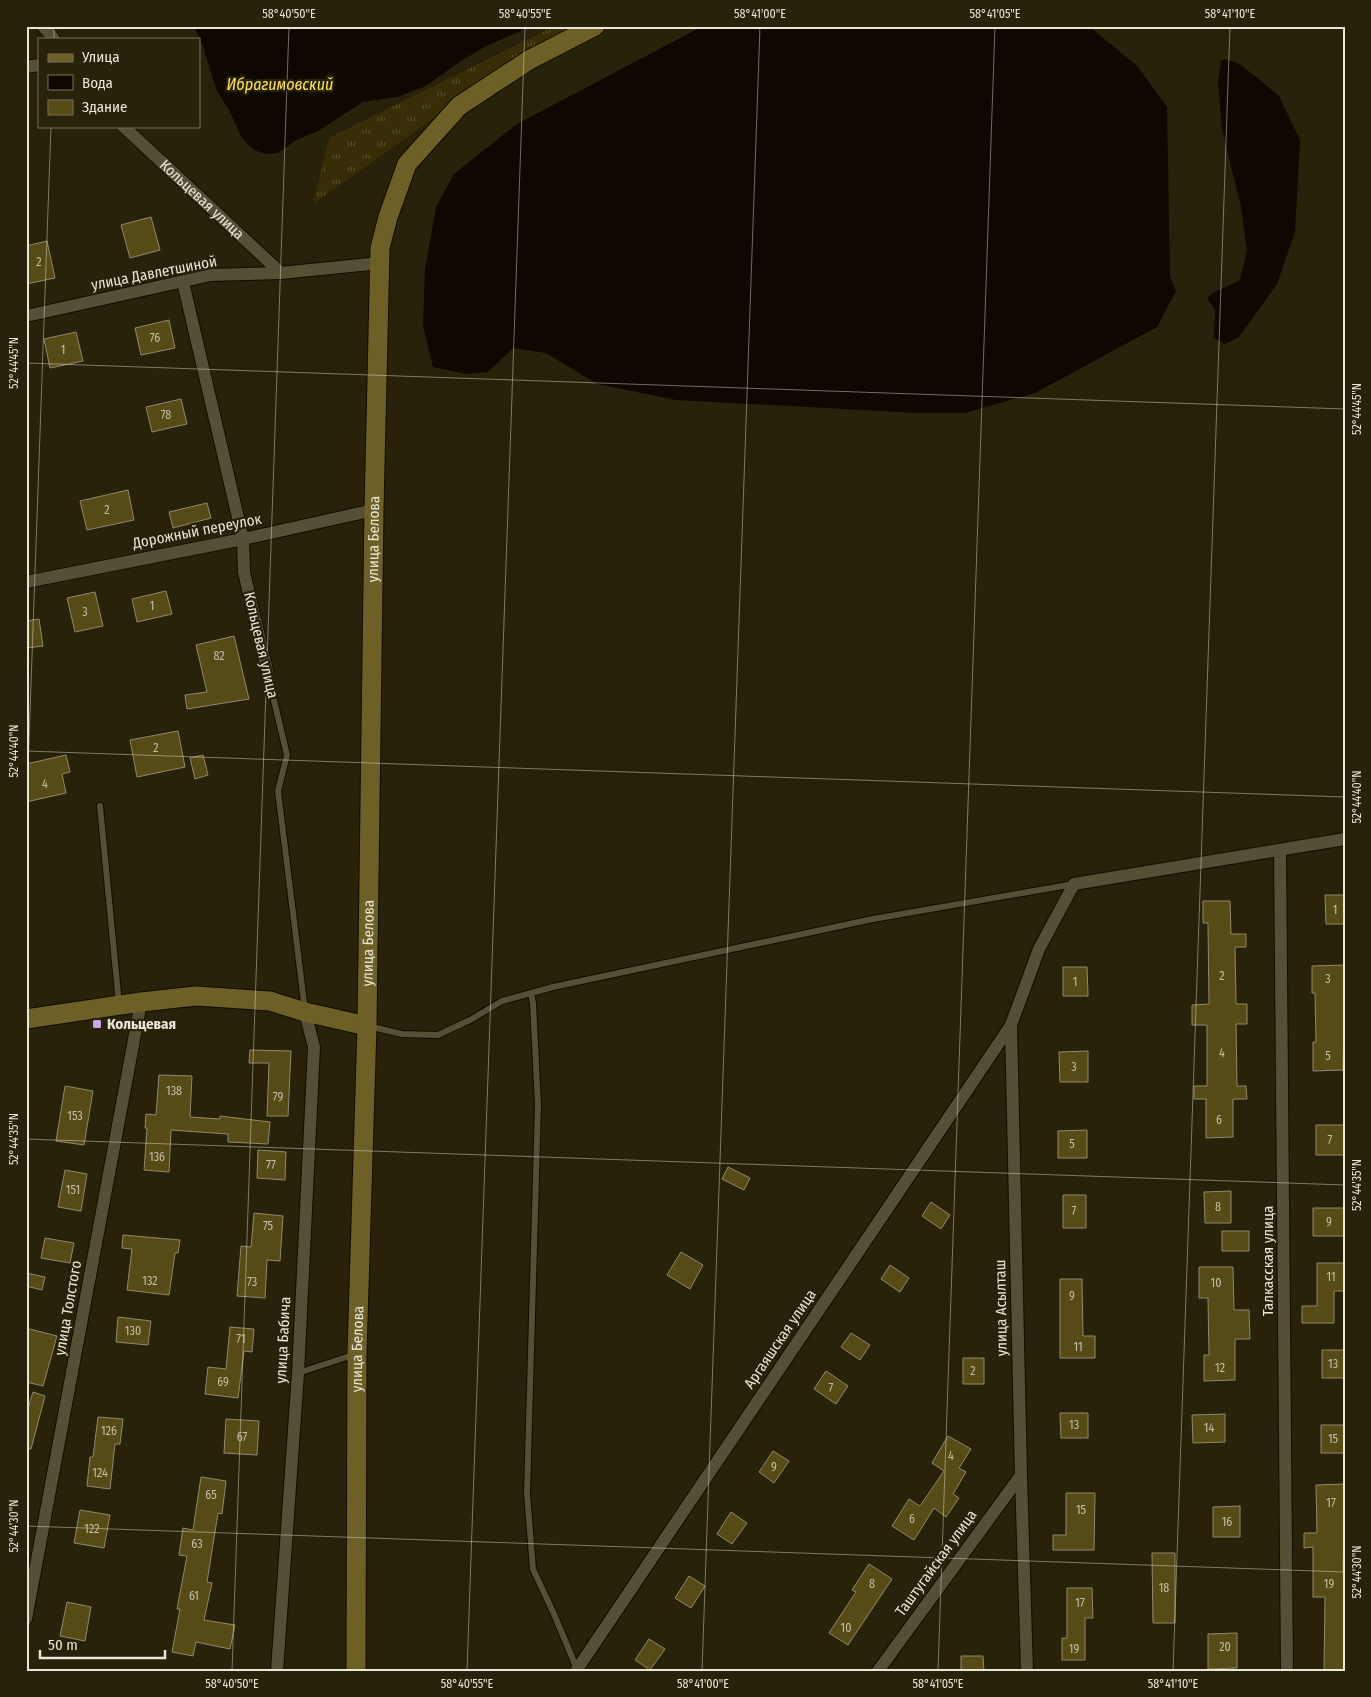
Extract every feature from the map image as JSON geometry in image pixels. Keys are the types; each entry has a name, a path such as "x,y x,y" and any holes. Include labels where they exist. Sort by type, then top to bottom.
{"main road":[{"name":"улица Белова","path":"356,1671 357,1353 367,1026 374,510 380,248 388,217 407,164 459,106 530,60 595,26"},
{"path":"26,1019 196,996 270,1001 305,1012 367,1026"}],"street":[{"path":"42,26 53,38"},
{"name":"Кольцевая улица","path":"125,128 281,273"},
{"name":"улица Давлетшиной","path":"26,316 211,275 281,273 380,263"},
{"name":"Кольцевая улица","path":"183,282 243,539 244,572 267,671"},
{"name":"Дорожный переулок","path":"26,582 243,539 374,510"},
{"path":"1074,884 1345,839"},
{"name":"Талкасская улица","path":"1280,851 1288,1671"},
{"name":"улица Асылташ","path":"1027,1671 1011,1025 1039,948 1074,884"},
{"name":"улица Толстого","path":"26,1619 141,1002"},
{"name":"улица Бабича","path":"280,1670 298,1373 314,1047 305,1012"},
{"name":"Аргаяшская улица","path":"576,1670 1011,1025"},
{"name":"Таштугайская улица","path":"878,1671 1021,1474"}],"lane":[{"name":"Кольцевая улица","path":"267,671 286,755 278,791 305,1012"},
{"path":"100,806 119,1005"},
{"path":"367,1026 402,1034 438,1035 470,1020 502,1001 552,986 873,919 1074,884"},
{"path":"531,993 534,1003 538,1105 527,1493 533,1569 554,1614 576,1670"},
{"path":"298,1373 357,1353"}],"green space":[{"path":"555,26 605,26 444,111 313,204 329,138"}],"water":[{"name":"Ибрагимовский","path":"194,26 526,26 521,31 486,46 426,86 397,97 363,102 318,131 296,140 278,153 265,154 254,150 242,138 229,110 217,91"},
{"path":"703,26 1089,26 1138,67 1167,107 1170,277 1176,291 1157,327 1035,393 965,413 918,413 676,400 597,384 546,353 513,348 488,372 466,374 433,367 423,326 425,269 436,207 454,174 517,124"},
{"path":"1226,59 1240,64 1279,96 1300,140 1295,232 1277,284 1239,337 1225,344 1214,338 1215,310 1207,298 1211,294 1240,280 1247,251 1241,207 1222,129 1218,81 1221,61"}],"building":[{"path":"151,217 160,250 130,258 121,225"},
{"path":"47,241 55,278 26,284 26,246"},
{"path":"169,320 175,348 141,355 135,328"},
{"path":"76,332 83,361 50,368 44,339"},
{"path":"181,399 187,424 152,432 146,407"},
{"path":"128,490 134,520 87,530 80,501"},
{"path":"207,503 211,518 173,528 169,512"},
{"path":"166,591 172,614 137,622 132,599"},
{"path":"95,592 103,626 75,632 67,598"},
{"path":"39,619 43,646 26,648 26,621"},
{"path":"234,636 249,699 187,709 185,695 207,692 196,645"},
{"path":"178,731 185,767 137,777 130,740"},
{"path":"66,755 70,772 62,774 66,793 26,802 26,764"},
{"path":"203,755 208,775 195,779 190,758"},
{"path":"1325,895 1345,895 1345,924 1326,924"},
{"path":"1203,901 1230,901 1231,934 1246,934 1246,947 1235,947 1236,1004 1247,1004 1247,1024 1236,1024 1237,1086 1246,1086 1247,1099 1233,1099 1233,1137 1206,1138 1206,1099 1194,1099 1194,1086 1207,1086 1207,1025 1192,1025 1192,1005 1209,1004 1208,923 1203,923"},
{"path":"1345,965 1343,1070 1313,1071 1313,1042 1316,1042 1315,993 1312,993 1312,966"},
{"path":"1063,967 1087,967 1088,996 1063,996"},
{"path":"250,1050 291,1051 288,1116 267,1116 269,1063 249,1063"},
{"path":"1088,1051 1088,1082 1060,1082 1059,1052"},
{"path":"159,1075 192,1076 190,1117 220,1119 220,1116 270,1122 268,1144 228,1142 228,1134 171,1130 169,1172 144,1170 146,1114 156,1115"},
{"path":"65,1086 93,1091 84,1145 56,1141"},
{"path":"1316,1125 1345,1125 1345,1155 1316,1155"},
{"path":"1087,1130 1087,1158 1058,1158 1058,1131"},
{"path":"258,1150 286,1152 285,1180 257,1178"},
{"path":"728,1167 750,1178 744,1190 722,1179"},
{"path":"65,1170 87,1174 81,1211 58,1207"},
{"path":"1231,1191 1231,1223 1205,1223 1204,1192"},
{"path":"1063,1195 1086,1195 1086,1228 1063,1228"},
{"path":"931,1202 950,1215 941,1229 922,1216"},
{"path":"1313,1208 1344,1208 1344,1236 1313,1236"},
{"path":"254,1213 283,1216 280,1261 267,1260 265,1298 237,1296 241,1246 251,1247"},
{"path":"1222,1231 1249,1231 1249,1251 1222,1251"},
{"path":"123,1235 180,1240 178,1253 175,1253 169,1295 127,1290 132,1249 122,1248"},
{"path":"45,1238 74,1243 70,1263 41,1258"},
{"path":"681,1252 703,1265 690,1289 667,1275"},
{"path":"1317,1263 1345,1263 1345,1291 1334,1291 1334,1323 1302,1323 1302,1306 1317,1306"},
{"path":"890,1265 909,1278 900,1292 881,1279"},
{"path":"1199,1267 1233,1267 1234,1310 1249,1310 1250,1339 1235,1339 1235,1380 1204,1381 1204,1355 1209,1355 1208,1298 1199,1298"},
{"path":"26,1273 45,1277 42,1290 26,1286"},
{"path":"1060,1279 1082,1279 1083,1336 1095,1336 1095,1358 1060,1358"},
{"path":"118,1317 151,1321 148,1345 116,1342"},
{"path":"230,1327 254,1329 252,1352 244,1351 238,1398 205,1394 208,1367 226,1369"},
{"path":"26,1328 57,1336 43,1386 26,1382"},
{"path":"851,1333 870,1345 860,1360 841,1347"},
{"path":"1322,1350 1345,1350 1345,1378 1322,1378"},
{"path":"963,1358 984,1358 984,1384 963,1384"},
{"path":"826,1371 848,1386 836,1404 814,1389"},
{"path":"33,1392 45,1396 31,1449 26,1448 26,1415"},
{"path":"1060,1413 1088,1413 1088,1438 1061,1438"},
{"path":"1225,1414 1225,1442 1193,1443 1192,1415"},
{"path":"98,1417 123,1419 120,1444 115,1444 110,1489 87,1486 90,1457 93,1457"},
{"path":"226,1419 259,1421 257,1455 224,1453"},
{"path":"1321,1425 1345,1425 1345,1453 1321,1453"},
{"path":"948,1436 971,1449 959,1468 966,1472 953,1494 959,1498 946,1517 934,1508 914,1540 892,1526 909,1499 920,1506 944,1471 932,1463"},
{"path":"773,1451 789,1461 774,1483 759,1472"},
{"path":"201,1477 226,1481 222,1514 218,1513 207,1582 212,1583 204,1620 235,1625 230,1649 196,1642 193,1656 172,1652 180,1609 177,1609 187,1556 179,1555 183,1528 193,1530"},
{"path":"1345,1484 1343,1571 1345,1571 1345,1671 1324,1671 1325,1597 1313,1597 1313,1547 1304,1548 1304,1533 1317,1533 1316,1485"},
{"path":"1066,1493 1095,1493 1094,1550 1053,1550 1053,1535 1066,1535"},
{"path":"1240,1506 1240,1537 1213,1537 1213,1507"},
{"path":"80,1510 110,1515 104,1548 74,1543"},
{"path":"731,1512 747,1523 732,1544 717,1534"},
{"path":"1152,1553 1175,1553 1175,1623 1153,1623"},
{"path":"869,1564 892,1579 848,1645 829,1633 856,1592 852,1590"},
{"path":"689,1576 705,1586 691,1608 675,1598"},
{"path":"1067,1588 1092,1588 1093,1618 1085,1618 1085,1660 1062,1660 1062,1638 1067,1638"},
{"path":"67,1602 91,1607 85,1641 60,1636"},
{"path":"1237,1633 1237,1668 1208,1669 1208,1634"},
{"path":"649,1639 665,1649 650,1670 635,1660"},
{"path":"961,1656 983,1656 984,1671 961,1671"}],"place":[{"name":"Кольцевая","path":"97,1024"}]}
